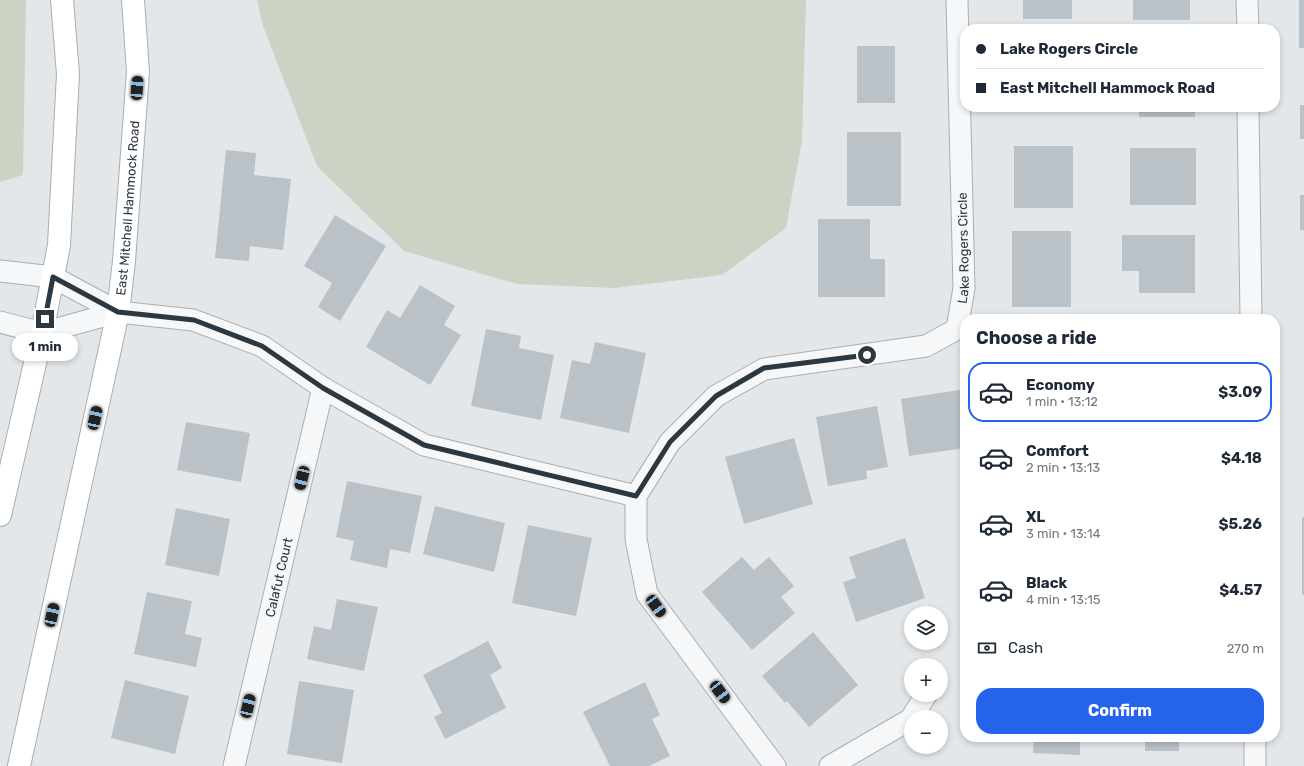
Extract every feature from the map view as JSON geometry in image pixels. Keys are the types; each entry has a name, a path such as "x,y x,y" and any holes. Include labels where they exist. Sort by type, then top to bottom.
{"street":[{"path":"0,515 42,333 59,245 68,74 62,0"},
{"name":"East Mitchell Hammock Road","path":"19,766 118,312 126,247 138,72 132,0"},
{"name":"Lake Rogers Circle","path":"636,496 670,442 716,396 764,368 926,346 957,328 964,288 957,0"},
{"path":"1247,0 1248,24"},
{"path":"1248,112 1250,314"},
{"path":"0,271 53,277 118,312"},
{"path":"0,322 42,333 118,312 194,320 262,346 323,388 424,445 636,496 636,539 647,594 775,766"},
{"name":"Calafut Court","path":"234,766 323,388"},
{"path":"830,766 904,723"},
{"path":"1255,742 1255,766"}],"green space":[{"path":"0,0 26,0 23,175 0,182"},
{"path":"257,0 806,0 802,141 786,228 722,275 614,288 517,284 404,251 317,166 263,26"}],"building":[{"path":"1023,0 1072,0 1072,19 1023,19"},
{"path":"1133,0 1190,0 1190,20 1133,20"},
{"path":"1299,0 1304,0 1304,48 1299,48"},
{"path":"857,46 895,46 895,103 857,103"},
{"path":"1300,105 1304,105 1304,139 1300,139"},
{"path":"1139,112 1195,112 1195,117 1139,117"},
{"path":"847,132 901,132 901,206 847,206"},
{"path":"1014,146 1073,146 1073,208 1014,208"},
{"path":"1130,148 1196,148 1196,205 1130,205"},
{"path":"226,150 256,153 254,175 291,179 283,250 250,246 249,261 215,258"},
{"path":"1300,195 1304,195 1304,230 1300,230"},
{"path":"335,215 386,246 340,321 318,307 332,283 304,266"},
{"path":"818,219 870,219 870,259 885,259 885,297 818,297"},
{"path":"1012,231 1071,231 1071,307 1012,307"},
{"path":"1122,235 1195,235 1195,293 1139,293 1139,271 1122,271"},
{"path":"420,285 455,306 444,325 461,335 430,385 366,347 387,310 400,318"},
{"path":"486,329 521,336 519,348 554,355 541,420 471,406"},
{"path":"595,342 646,353 629,433 560,418 572,360 590,364"},
{"path":"960,390 960,449 909,456 901,399"},
{"path":"877,406 888,467 866,471 867,479 828,486 816,417"},
{"path":"186,422 250,433 241,482 177,470"},
{"path":"794,438 813,504 744,524 725,457"},
{"path":"347,481 422,496 410,553 390,549 387,568 350,560 354,541 336,537"},
{"path":"435,506 505,523 494,572 423,554"},
{"path":"176,508 230,519 219,576 165,565"},
{"path":"1302,517 1304,517 1304,595 1302,595"},
{"path":"528,525 592,538 576,616 512,603"},
{"path":"905,538 925,598 856,622 843,582 856,578 849,557"},
{"path":"742,557 754,570 769,557 794,586 781,597 795,613 752,650 702,592"},
{"path":"147,592 192,601 185,634 202,638 196,667 134,654"},
{"path":"337,599 378,607 364,671 307,659 314,626 331,630"},
{"path":"813,632 858,685 809,727 787,701 785,703 762,676"},
{"path":"488,641 502,668 490,675 506,708 445,739 434,717 442,713 423,675"},
{"path":"125,680 189,696 175,754 111,738"},
{"path":"299,681 354,690 342,763 287,754"},
{"path":"645,682 660,715 652,719 670,756 649,766 610,766 583,712"},
{"path":"1034,742 1080,742 1080,755 1033,753"},
{"path":"1145,742 1179,742 1179,751 1145,751"}],"route":[{"path":"45,319 53,277 118,312 194,320 262,346 323,388 424,445 636,496 670,442 716,396 764,368 867,355"}]}
